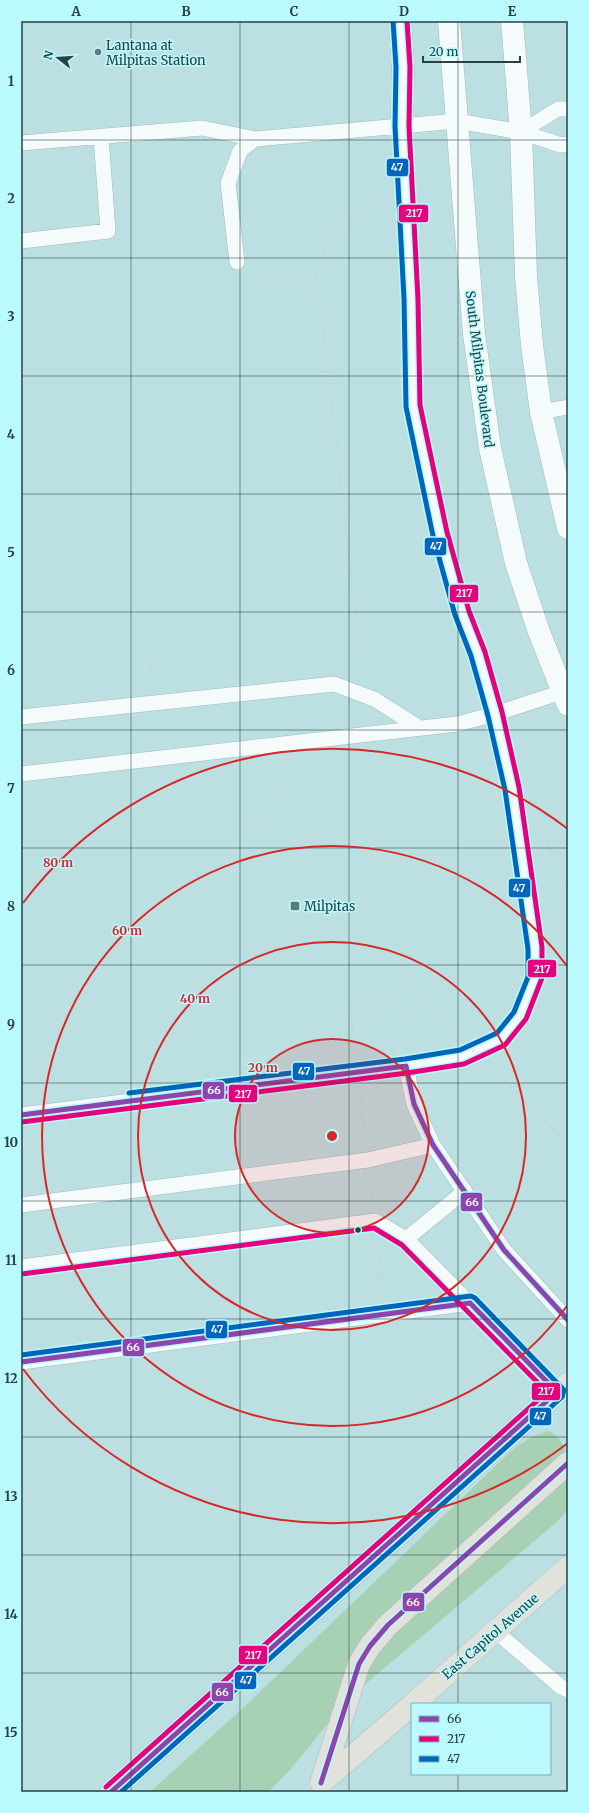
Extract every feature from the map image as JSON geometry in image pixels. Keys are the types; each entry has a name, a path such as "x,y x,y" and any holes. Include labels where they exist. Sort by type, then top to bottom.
{"main road":[{"path":"111,1792 563,1388"},
{"path":"316,1788 359,1664 370,1646 388,1625 568,1463"},
{"name":"East Capitol Avenue","path":"413,1703 568,1567"},
{"name":"East Capitol Avenue","path":"316,1788 411,1705"}],"street":[{"path":"400,21 403,67 402,126"},
{"name":"South Milpitas Boulevard","path":"449,21 474,334 490,448 516,563 539,632 566,696"},
{"path":"512,21 521,132 526,276 532,345 541,412 568,528"}],"lane":[{"path":"521,132 558,110 568,109"},
{"path":"21,143 202,128 255,139 457,121 521,132 561,144 568,144"},
{"path":"21,1114 406,1066 462,1057 501,1038 520,1016 534,978 535,948 512,789 495,714 478,654 462,612 440,534 413,406 411,299 402,126"},
{"path":"21,241 108,231 101,137"},
{"path":"237,262 228,183 240,151 255,139"},
{"path":"541,412 568,407"},
{"path":"21,717 334,684 374,699 420,728"},
{"path":"21,774 457,724 566,696"},
{"path":"406,1066 414,1104 433,1146 504,1250 568,1320"},
{"path":"21,1205 368,1160 433,1146"},
{"path":"406,1239 464,1191"},
{"path":"21,1267 375,1221 406,1239 470,1303 563,1388"},
{"path":"21,1362 470,1303"},
{"path":"495,1631 561,1687 568,1690"}],"path":[{"path":"360,650 316,271 328,242 347,221 380,200"},
{"path":"264,277 316,271"},
{"path":"149,659 150,670"},
{"path":"278,785 279,790"},
{"path":"248,828 282,823"},
{"path":"353,1039 351,1006 411,989 568,1144"},
{"path":"352,1025 426,1003"},
{"path":"360,1096 365,1134"},
{"path":"352,1117 362,1115"},
{"path":"370,1184 372,1201"},
{"path":"380,1257 383,1289"},
{"path":"369,1280 382,1279"}],"green space":[{"path":"548,1431 557,1437 563,1444 567,1454 569,1477 568,1509 558,1521 355,1693 291,1768 268,1792 150,1792 243,1708 509,1453 527,1440"}],"transit line":[{"name":"47","path":"129,1093 405,1059 460,1050 497,1033 514,1012 528,977 528,949 505,790 488,716 471,656 455,615 433,536 406,407 404,299 395,126 396,67 393,21"},
{"name":"217","path":"22,1122 407,1073 464,1064 505,1045 526,1019 542,978 542,947 519,787 502,712 485,652 469,611 447,532 420,405 418,299 409,126 410,67 407,21"},
{"name":"66","path":"406,1066 414,1104 433,1145 504,1250 568,1320"},
{"name":"66","path":"21,1115 406,1066"},
{"name":"217","path":"22,1274 374,1228 402,1245 547,1392 106,1787"},
{"name":"47","path":"21,1355 471,1296 475,1298 564,1390 562,1397 121,1792"},
{"name":"66","path":"470,1303 557,1392"},
{"name":"66","path":"21,1362 470,1303"},
{"name":"66","path":"111,1792 557,1392"},
{"name":"66","path":"321,1783 359,1664 370,1646 388,1625 568,1463"}],"place":[{"name":"Lantana at Milpitas Station","path":"98,52"},
{"name":"Milpitas","path":"295,906"}]}
